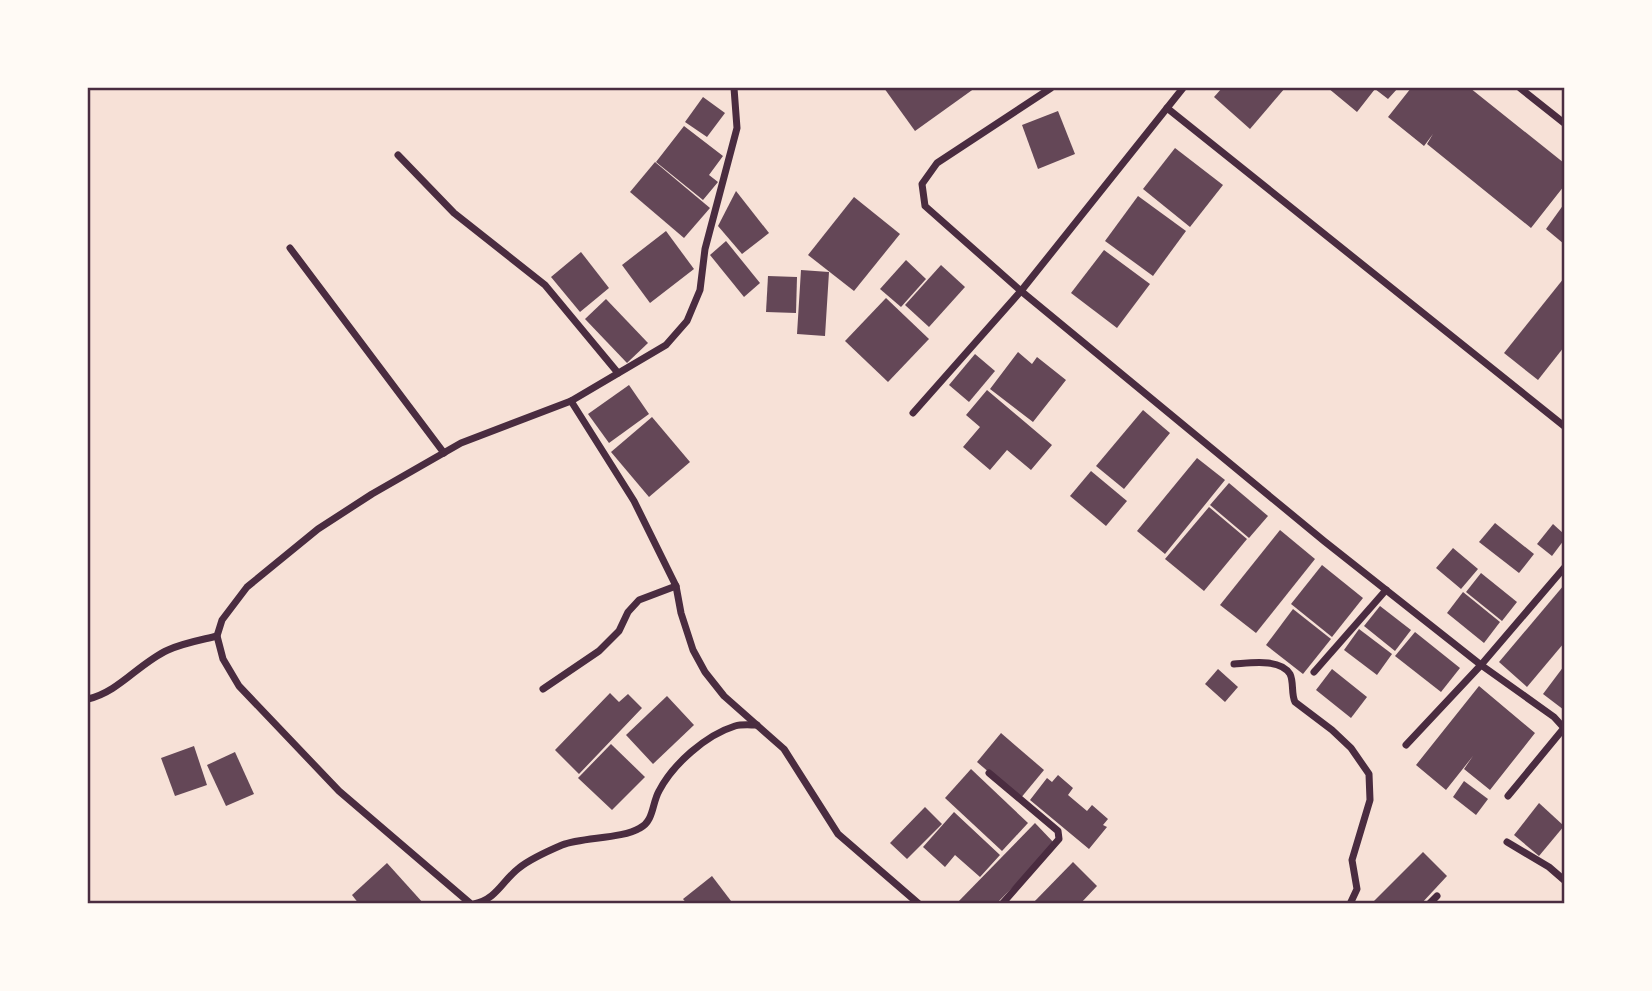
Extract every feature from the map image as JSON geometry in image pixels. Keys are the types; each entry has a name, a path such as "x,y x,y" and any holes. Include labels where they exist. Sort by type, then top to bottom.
{"street":[{"path":"734,88 737,128 705,249 700,290 687,321 666,345 571,401 461,443 372,494 318,529 247,587 222,620 217,636 223,659 239,686 339,791 473,904 486,901 499,891 519,868 563,844 640,829 650,819 658,792 693,751 718,733 738,725 757,725"},
{"path":"1051,88 937,163 922,184 925,206 1021,291 1324,541 1481,665 1553,716 1564,728 1508,796"},
{"path":"913,414 1021,291 1183,88"},
{"path":"1520,88 1564,123"},
{"path":"1167,108 1564,426"},
{"path":"398,155 464,222 545,285 618,373"},
{"path":"290,248 444,453"},
{"path":"571,401 634,500 676,586 692,650 705,672 724,696 784,749 838,834 919,904"},
{"path":"1406,744 1481,665 1564,568"},
{"path":"543,689 599,651 619,631 628,612 639,600 676,586"},
{"path":"1314,672 1386,590"},
{"path":"88,699 105,694 142,666 169,650 217,636"},
{"path":"1234,664 1270,663 1284,669 1290,675 1295,702 1332,730 1350,748 1369,774 1370,800 1352,860 1357,889 1350,904"},
{"path":"989,773 1058,831 1059,839 1002,904"},
{"path":"1507,842 1549,867 1564,880"},
{"path":"1429,904 1437,896"}],"building":[{"path":"884,88 975,88 915,131"},
{"path":"1222,88 1285,88 1250,129 1214,97"},
{"path":"1328,88 1398,88 1388,99 1375,89 1357,112"},
{"path":"1411,88 1470,88 1564,163 1564,186 1531,228 1427,144 1433,134 1424,146 1388,117"},
{"path":"703,97 725,113 707,137 685,122"},
{"path":"1058,111 1075,154 1038,169 1022,125"},
{"path":"684,126 723,156 709,175 718,182 703,200 656,162"},
{"path":"1175,148 1223,185 1190,227 1143,189"},
{"path":"655,162 710,208 684,238 630,192"},
{"path":"736,191 769,233 742,254 718,226"},
{"path":"1138,196 1186,231 1153,276 1105,241"},
{"path":"854,197 900,234 854,291 808,255"},
{"path":"1564,204 1564,244 1546,229"},
{"path":"666,231 694,269 650,303 622,265"},
{"path":"726,241 760,283 744,297 710,255"},
{"path":"1104,250 1150,284 1117,328 1071,293"},
{"path":"581,252 609,288 580,312 551,277"},
{"path":"906,260 926,279 901,307 880,289"},
{"path":"941,265 965,287 929,327 905,305"},
{"path":"801,270 829,272 825,336 797,334"},
{"path":"768,276 797,277 796,313 766,312"},
{"path":"1564,278 1564,347 1538,380 1504,353"},
{"path":"886,298 929,339 888,382 845,341"},
{"path":"606,299 648,343 627,363 585,319"},
{"path":"1018,352 1032,364 1037,357 1066,380 1033,422 990,389"},
{"path":"975,354 995,371 969,402 949,385"},
{"path":"629,385 649,414 609,443 588,414"},
{"path":"987,390 1052,445 1031,470 1007,450 990,470 963,447 980,427 966,415"},
{"path":"1143,410 1170,433 1124,489 1096,466"},
{"path":"652,417 690,462 649,497 611,452"},
{"path":"1197,458 1225,480 1165,554 1137,531"},
{"path":"1091,471 1127,501 1106,526 1070,496"},
{"path":"1229,483 1268,516 1249,538 1210,505"},
{"path":"1209,507 1247,539 1204,591 1165,559"},
{"path":"1495,523 1534,554 1519,573 1479,542"},
{"path":"1553,524 1564,534 1564,540 1552,556 1537,544"},
{"path":"1280,530 1315,559 1256,633 1220,605"},
{"path":"1453,548 1478,569 1461,589 1436,568"},
{"path":"1322,565 1363,598 1332,637 1291,604"},
{"path":"1481,573 1517,602 1502,621 1466,592"},
{"path":"1564,585 1564,643 1527,687 1499,662"},
{"path":"1463,592 1500,622 1484,643 1447,613"},
{"path":"1380,606 1411,630 1395,651 1364,626"},
{"path":"1293,609 1331,639 1303,674 1266,645"},
{"path":"1359,629 1392,654 1377,675 1344,650"},
{"path":"1415,632 1460,668 1441,692 1395,656"},
{"path":"1564,666 1564,710 1543,694"},
{"path":"1218,669 1238,687 1225,702 1205,684"},
{"path":"1332,669 1367,697 1351,718 1316,690"},
{"path":"1479,686 1535,733 1490,790 1464,769 1473,756 1446,790 1416,765"},
{"path":"610,693 619,702 628,694 642,708 579,774 555,750"},
{"path":"667,696 694,725 653,764 626,735"},
{"path":"1001,733 1044,770 1020,799 977,762"},
{"path":"611,744 645,777 612,810 578,778"},
{"path":"194,746 207,785 175,796 161,758"},
{"path":"235,752 254,794 226,806 207,765"},
{"path":"971,769 1028,823 1002,851 945,798"},
{"path":"1058,775 1073,788 1068,795 1087,811 1092,805 1108,819 1103,825 1107,827 1089,849 1030,800 1047,778 1052,782"},
{"path":"1464,781 1488,799 1476,815 1453,797"},
{"path":"1539,803 1564,826 1539,856 1514,835"},
{"path":"925,807 942,824 907,859 890,843"},
{"path":"954,812 1000,855 980,877 955,855 945,867 923,847"},
{"path":"1035,823 1055,844 996,904 956,904"},
{"path":"1423,852 1447,876 1421,904 1377,904 1374,901"},
{"path":"1073,862 1097,886 1080,904 1032,904"},
{"path":"387,863 424,904 359,904 352,895"},
{"path":"712,876 731,901 728,904 687,904 683,899"}]}
